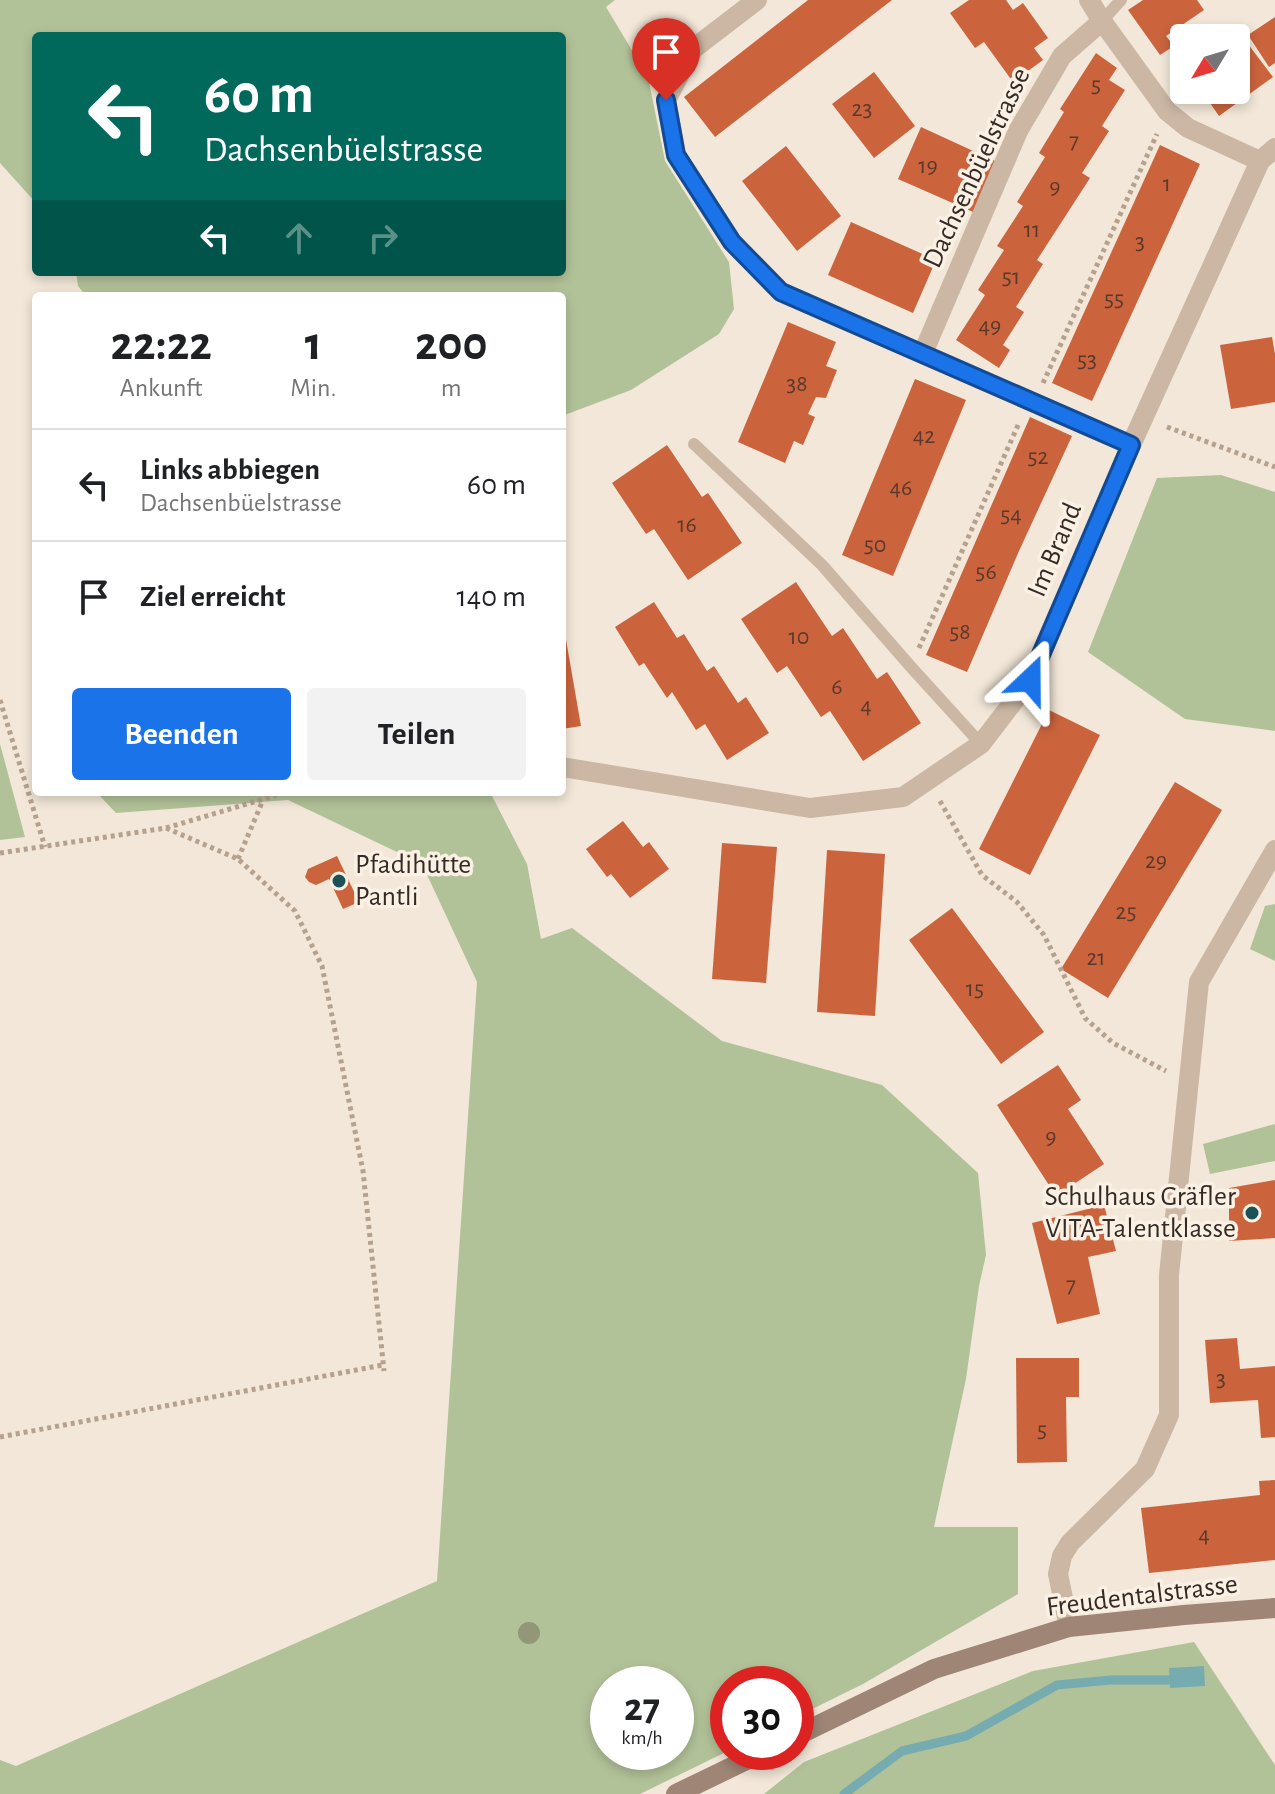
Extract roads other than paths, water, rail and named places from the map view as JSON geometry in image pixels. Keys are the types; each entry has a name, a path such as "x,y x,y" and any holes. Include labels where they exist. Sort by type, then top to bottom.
{"street":[{"path":"757,0 693,49 666,100 676,155 732,242 781,292 1131,445"},
{"path":"1089,0 1167,111 1188,128 1268,155"},
{"name":"Dachsenbüelstrasse","path":"923,353 1018,131 1062,56 1102,21"},
{"name":"Im Brand","path":"566,768 810,808 903,797 981,744 1030,680 1143,418 1268,155"},
{"path":"1069,1627 1058,1574 1062,1556 1070,1543 1145,1469 1169,1415 1169,1275 1199,982 1275,850"},
{"name":"Freudentalstrasse","path":"814,1727 934,1669 1069,1627 1275,1608"},
{"path":"676,1794 726,1770"}],"lane":[{"path":"1102,21 1121,0"},
{"path":"694,444 822,565 981,744"}],"water":[{"path":"1204,1666 1205,1686 1170,1688 1169,1668"}],"waterway":[{"path":"844,1794 902,1751 966,1736 1057,1685 1111,1680 1179,1680"}],"place":[{"name":"Pfadihütte Pantli","path":"339,881"},
{"name":"Schulhaus Gräfler VITA-Talentklasse","path":"1252,1213"}]}
